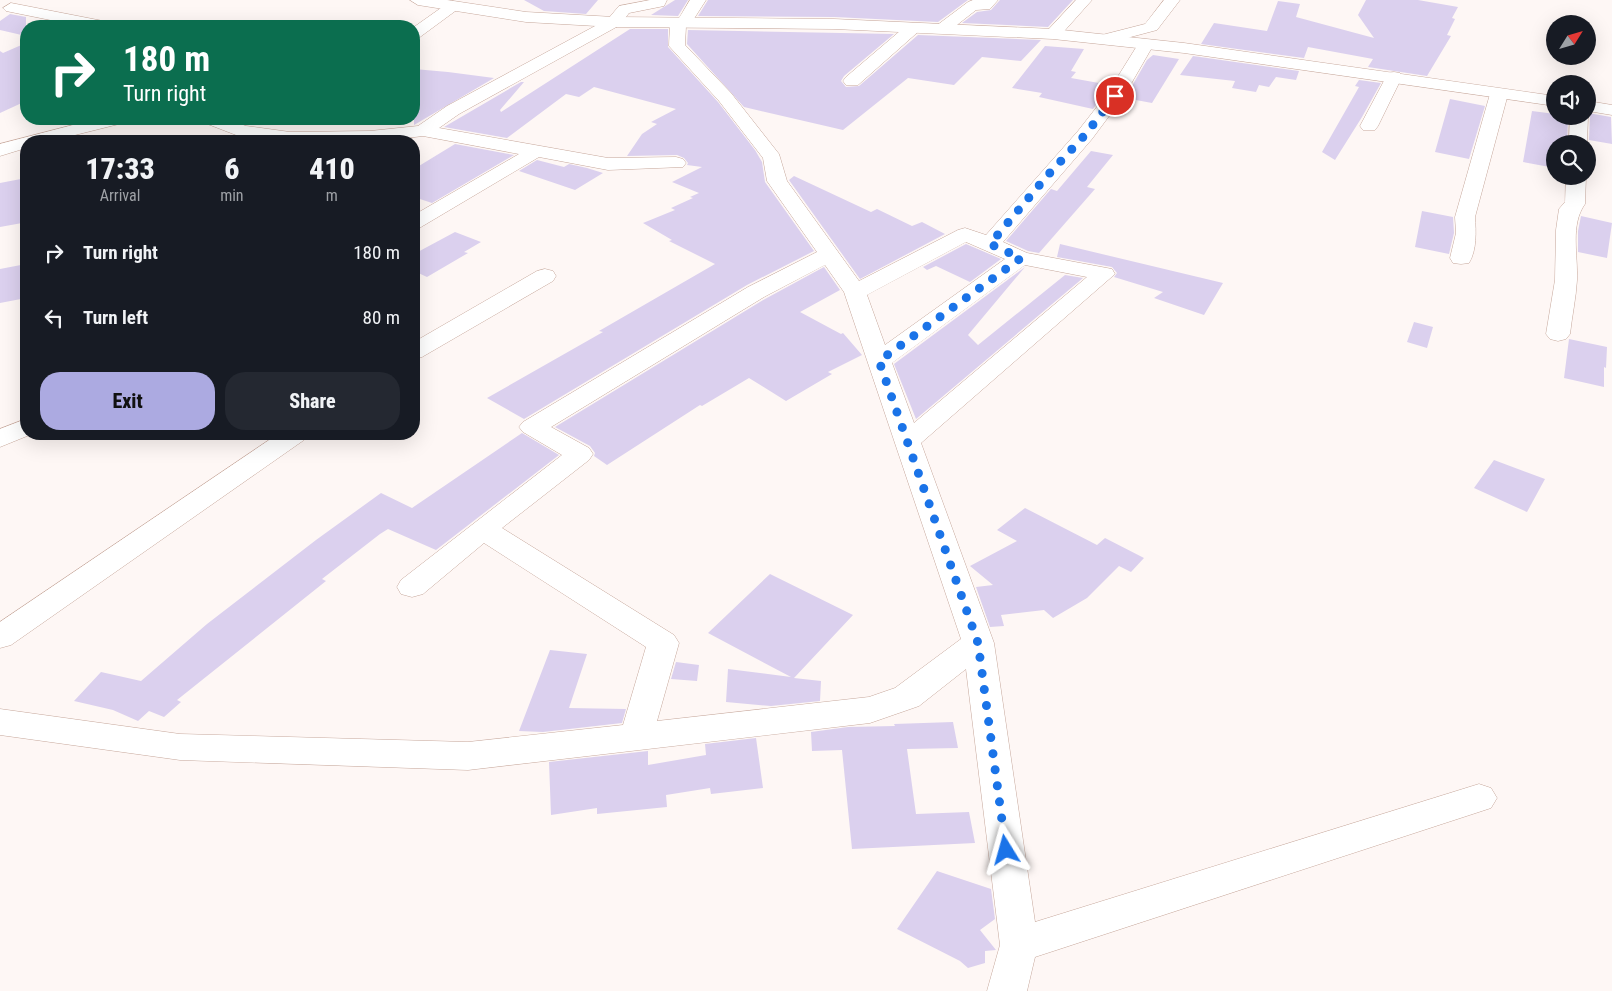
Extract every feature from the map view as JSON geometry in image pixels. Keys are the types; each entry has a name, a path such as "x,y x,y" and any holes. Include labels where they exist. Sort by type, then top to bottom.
{"street":[{"path":"5,12 26,0"},
{"path":"418,0 454,4 526,17 614,22 834,24 1053,34 1146,44 1394,77 1546,100"},
{"path":"423,131 454,110 614,22 624,9 658,3 659,0"},
{"path":"698,0 681,22 677,46 725,97 772,158 777,181 855,292 978,643 1019,945 1007,991"},
{"path":"942,29 974,4 985,6 990,0"},
{"path":"1053,34 1084,0"},
{"path":"1108,38 1151,27 1172,0"},
{"path":"420,30 454,4"},
{"path":"5,12 61,20"},
{"path":"852,81 913,28"},
{"path":"990,244 1047,176 1085,135 1115,96 1132,63 1146,44"},
{"path":"1369,126 1394,77"},
{"path":"1461,258 1466,233 1465,217 1499,94"},
{"path":"1596,107 1612,110"},
{"path":"54,135 93,125"},
{"path":"226,125 242,131 269,135"},
{"path":"388,135 423,131 608,164 676,163"},
{"path":"0,150 20,144"},
{"path":"420,219 535,152"},
{"path":"1558,334 1566,280 1566,230 1569,209 1575,204 1576,185"},
{"path":"855,292 965,234 1021,258 1104,274 907,442"},
{"path":"412,586 580,454 532,427 756,292 828,255"},
{"path":"879,361 1021,258"},
{"path":"420,348 544,276"},
{"path":"0,439 20,430"},
{"path":"0,637 286,440"},
{"path":"483,529 663,642 636,736"},
{"path":"0,722 180,747 468,756 870,710 907,697 978,643"},
{"path":"1019,945 1479,798"}],"building":[{"path":"524,0 598,0 586,14 544,11"},
{"path":"675,0 688,0 678,16 651,15"},
{"path":"708,0 968,0 938,22 834,17 698,16"},
{"path":"1000,0 1073,0 1048,27 962,23 977,12 991,10"},
{"path":"1366,0 1418,0 1458,7 1452,18 1455,19 1447,35 1451,36 1427,76 1368,67 1373,59 1308,47 1304,58 1201,44 1214,23 1267,31 1278,1 1300,4 1296,17 1374,38 1358,15"},
{"path":"10,14 26,17 26,20 20,20 20,35 0,30 0,21"},
{"path":"630,29 668,29 668,47 718,102 755,150 762,162 765,182 814,251 747,285 524,419 487,398 603,332 599,331 715,264 669,241 672,240 643,223 675,210 671,208 693,198 690,197 699,193 672,182 702,167 687,165 688,163 684,158 677,155 627,156 642,134 657,124 651,122 676,109 594,87 579,97 566,94 507,138 444,127 524,82 500,110 501,112"},
{"path":"688,30 894,34 844,76 841,81 846,87 859,86 918,35 1041,40 1021,61 982,57 954,85 908,78 843,130 744,107 687,44"},
{"path":"20,46 20,104 0,113 0,51 3,53"},
{"path":"1045,46 1084,49 1071,71 1076,72 1071,78 1110,85 1093,109 1039,97 1042,93 1012,88"},
{"path":"1153,55 1179,59 1152,103 1125,98 1147,60"},
{"path":"1193,56 1299,71 1296,80 1276,77 1269,87 1259,85 1256,92 1232,88 1235,81 1180,75"},
{"path":"420,70 494,78 420,121"},
{"path":"1359,80 1381,83 1335,160 1322,152 1359,87 1355,86"},
{"path":"1450,99 1485,106 1469,159 1435,152"},
{"path":"1532,111 1546,113 1546,125 1568,125 1567,135 1546,135 1546,166 1523,162"},
{"path":"1596,114 1611,117 1612,144 1596,141 1596,135 1589,135 1590,125 1596,125"},
{"path":"455,144 514,155 432,203 420,199 420,165"},
{"path":"1091,151 1113,155 1087,187 1095,189 1039,253 1028,251 1006,241 1051,189 1057,191"},
{"path":"537,160 564,167 569,164 603,173 575,190 519,171"},
{"path":"794,176 871,212 877,209 912,226 922,222 945,234 860,279 789,180"},
{"path":"20,179 20,223 0,227 0,183"},
{"path":"1422,211 1453,217 1454,233 1449,254 1415,247"},
{"path":"1581,216 1612,223 1607,258 1578,252 1578,231"},
{"path":"455,232 481,242 464,252 468,253 427,277 420,274 420,251"},
{"path":"966,244 1001,259 970,282 936,266 927,270 923,267"},
{"path":"1060,244 1223,283 1204,315 1154,298 1163,292 1114,277 1117,273 1112,267 1057,257"},
{"path":"20,265 20,299 0,303 0,269"},
{"path":"824,267 840,290 800,312 841,334 843,333 862,355 828,372 832,374 786,401 749,378 702,406 700,405 607,465 594,456 595,453 590,446 555,427 765,299"},
{"path":"1025,267 968,335 978,345 1065,275 1083,278 916,419 894,364"},
{"path":"1414,322 1433,327 1427,348 1407,342"},
{"path":"1569,339 1607,347 1604,387 1564,378"},
{"path":"522,433 559,455 436,550 388,529 380,534 322,579 326,581 177,700 181,702 164,717 149,711 138,721 113,710 74,701 101,672 141,681 207,624 316,540 381,493 412,508"},
{"path":"1494,460 1545,479 1527,512 1474,488"},
{"path":"1025,508 1097,545 1105,538 1144,558 1131,572 1119,566 1087,598 1053,618 1044,610 1001,615 1004,626 990,627 976,587 993,585 970,566 1017,541 997,530"},
{"path":"770,574 853,615 794,678 821,681 820,701 771,706 726,702 728,669 791,677 708,633"},
{"path":"550,650 587,654 569,708 626,709 622,723 543,732 519,731"},
{"path":"676,662 699,665 697,681 671,679"},
{"path":"953,722 958,748 907,749 916,814 969,812 975,843 852,849 842,750 812,751 811,732 848,727"},
{"path":"756,738 763,788 711,794 710,788 666,795 667,807 597,814 597,808 551,815 549,762 648,751 648,765 706,755 705,744"},
{"path":"937,871 991,889 995,919 980,930 996,950 985,951 985,963 968,968 960,961 897,929"}],"route":[{"path":"1006,850 978,643 879,361 1021,258 990,244 1047,176 1085,135 1115,96"}]}
